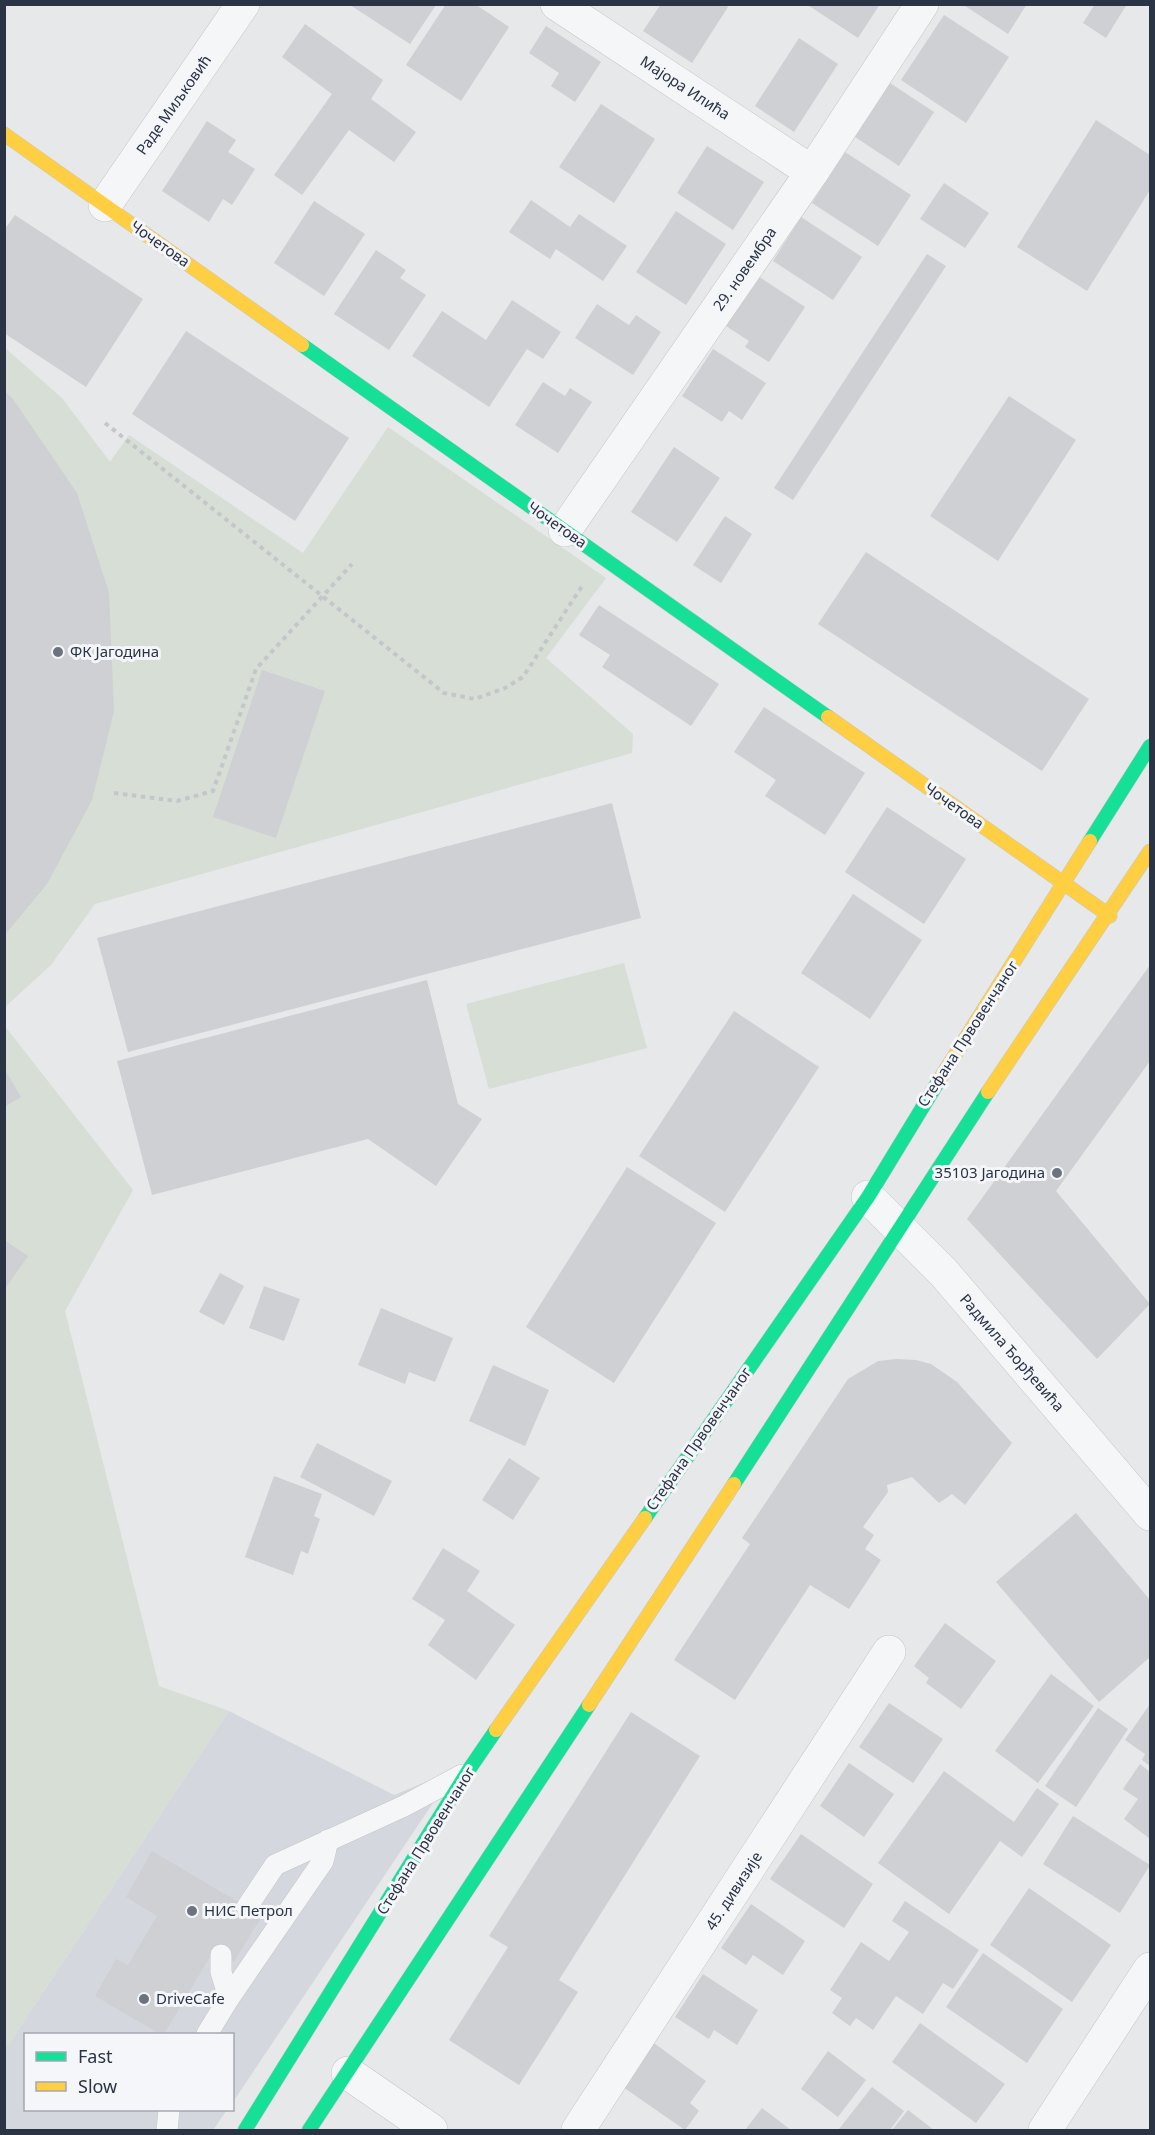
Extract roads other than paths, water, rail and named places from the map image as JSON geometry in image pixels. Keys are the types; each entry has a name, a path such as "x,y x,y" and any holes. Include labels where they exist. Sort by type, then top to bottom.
{"street":[{"name":"Раде Миљковић","path":"105,205 243,4"},
{"name":"Мајора Илића","path":"557,4 812,172"},
{"name":"29. новембра","path":"565,530 812,172 922,4"},
{"name":"Чочетова","path":"4,134 1110,916"},
{"name":"Стефана Првовенчаног","path":"245,2130 468,1771 868,1197 898,1143 1065,884 1150,746"},
{"path":"309,2130 901,1230 939,1166 1110,916 1150,851"},
{"name":"Радмила Ђорђевића","path":"868,1197 944,1273 1150,1514"},
{"name":"45. дивизије","path":"578,2130 890,1652"},
{"path":"1045,2130 1150,1969"},
{"path":"348,2073 431,2130"}],"lane":[{"path":"247,1907 275,1865 404,1806 468,1771"},
{"path":"208,2033 323,1861 328,1840"},
{"path":"221,1955 221,1972 229,1998"},
{"path":"168,2130 169,2111"}],"place":[{"name":"ФК Јагодина","path":"58,652"},
{"name":"35103 Јагодина","path":"1057,1173"},
{"name":"НИС Петрол","path":"192,1911"},
{"name":"DriveCafe","path":"144,1999"}]}
